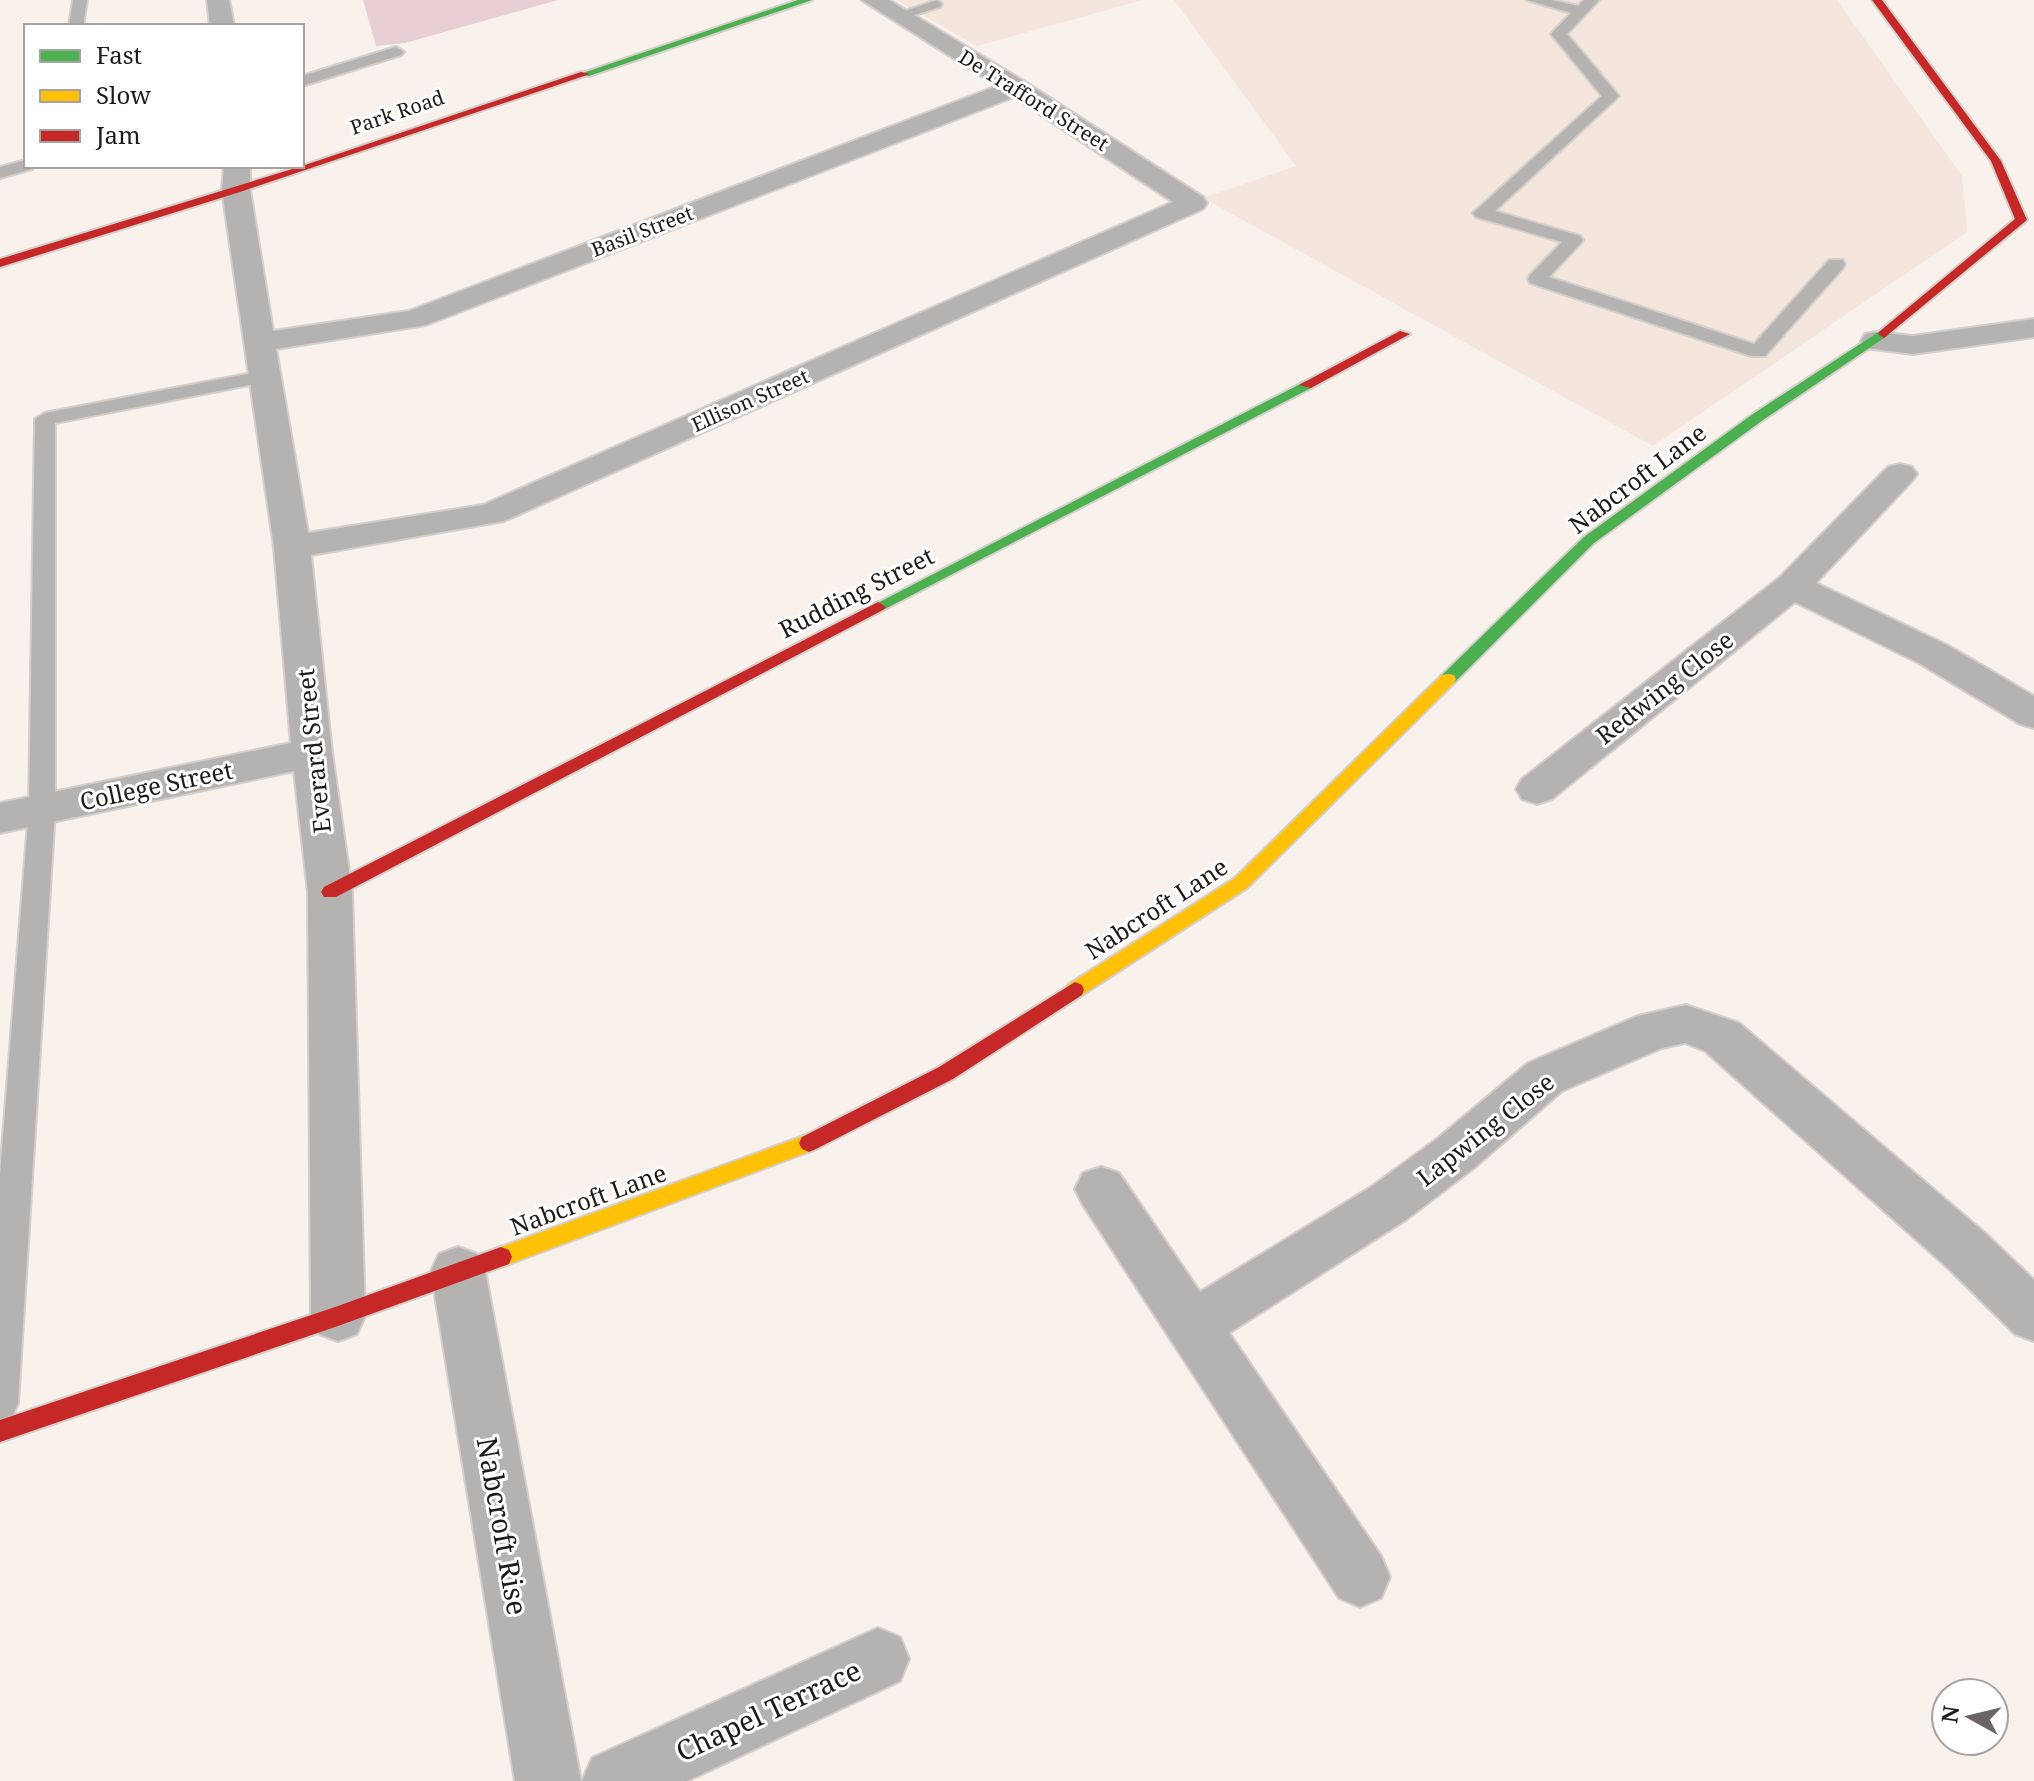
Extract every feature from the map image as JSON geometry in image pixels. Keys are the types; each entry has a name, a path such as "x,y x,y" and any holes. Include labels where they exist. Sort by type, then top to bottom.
{"street":[{"path":"218,0 222,24"},
{"name":"Park Road","path":"304,157 807,0"},
{"name":"De Trafford Street","path":"873,0 1016,87 1193,203"},
{"name":"Nabcroft Lane","path":"0,1431 338,1316 800,1148 946,1073 1241,883 1589,540 1758,417 1876,341 2021,220 1996,161 1877,0"},
{"name":"Basil Street","path":"261,359 415,319 1016,87"},
{"name":"Park Road","path":"0,263 268,168"},
{"name":"Everard Street","path":"236,178 261,359 292,547 312,753 330,892 338,1316"},
{"name":"Ellison Street","path":"292,547 492,514 1193,203"},
{"path":"1876,341 1913,345 2034,328"},
{"name":"Rudding Street","path":"330,892 1404,334"},
{"name":"Redwing Close","path":"1537,789 1792,586 1900,474"},
{"path":"1792,586 1933,654 2034,714"},
{"name":"College Street","path":"0,818 312,753"},
{"name":"Lapwing Close","path":"1194,1325 1389,1203 1456,1153 1545,1077 1655,1030 1686,1024 1722,1037 1967,1251 2034,1316"},
{"path":"1101,1189 1360,1577"},
{"name":"Nabcroft Rise","path":"458,1271 548,1781"},
{"name":"Chapel Terrace","path":"615,1781 878,1659"}],"lane":[{"path":"76,24 80,0"},
{"path":"1534,0 1586,5"},
{"path":"898,16 935,4"},
{"path":"1586,5 1559,34 1611,96 1482,213 1574,240 1537,279 1758,352 1836,264"},
{"path":"304,80 396,52"},
{"path":"0,173 24,166"},
{"path":"0,1403 42,809 45,419 261,359"}],"shaded area":[{"path":"363,0 558,0 405,43 376,46"},
{"path":"896,0 1143,0 977,46"},
{"path":"1174,0 1837,0 1962,176 1967,232 1653,446 1203,198 1296,166"}],"traffic: fast":[{"path":"585,74 807,0"},
{"path":"1448,679 1589,540 1758,417 1884,334"},
{"path":"878,607 1306,385"}],"traffic: slow":[{"path":"1075,990 1241,883 1448,679"},
{"path":"501,1257 809,1143"}],"traffic: jam":[{"path":"1877,0 1996,161 2021,220 1884,334"},
{"path":"304,167 585,74"},
{"path":"0,263 302,168"},
{"path":"1306,385 1404,334"},
{"path":"330,892 878,607"},
{"path":"809,1143 946,1073 1075,990"},
{"path":"0,1431 501,1257"}]}
